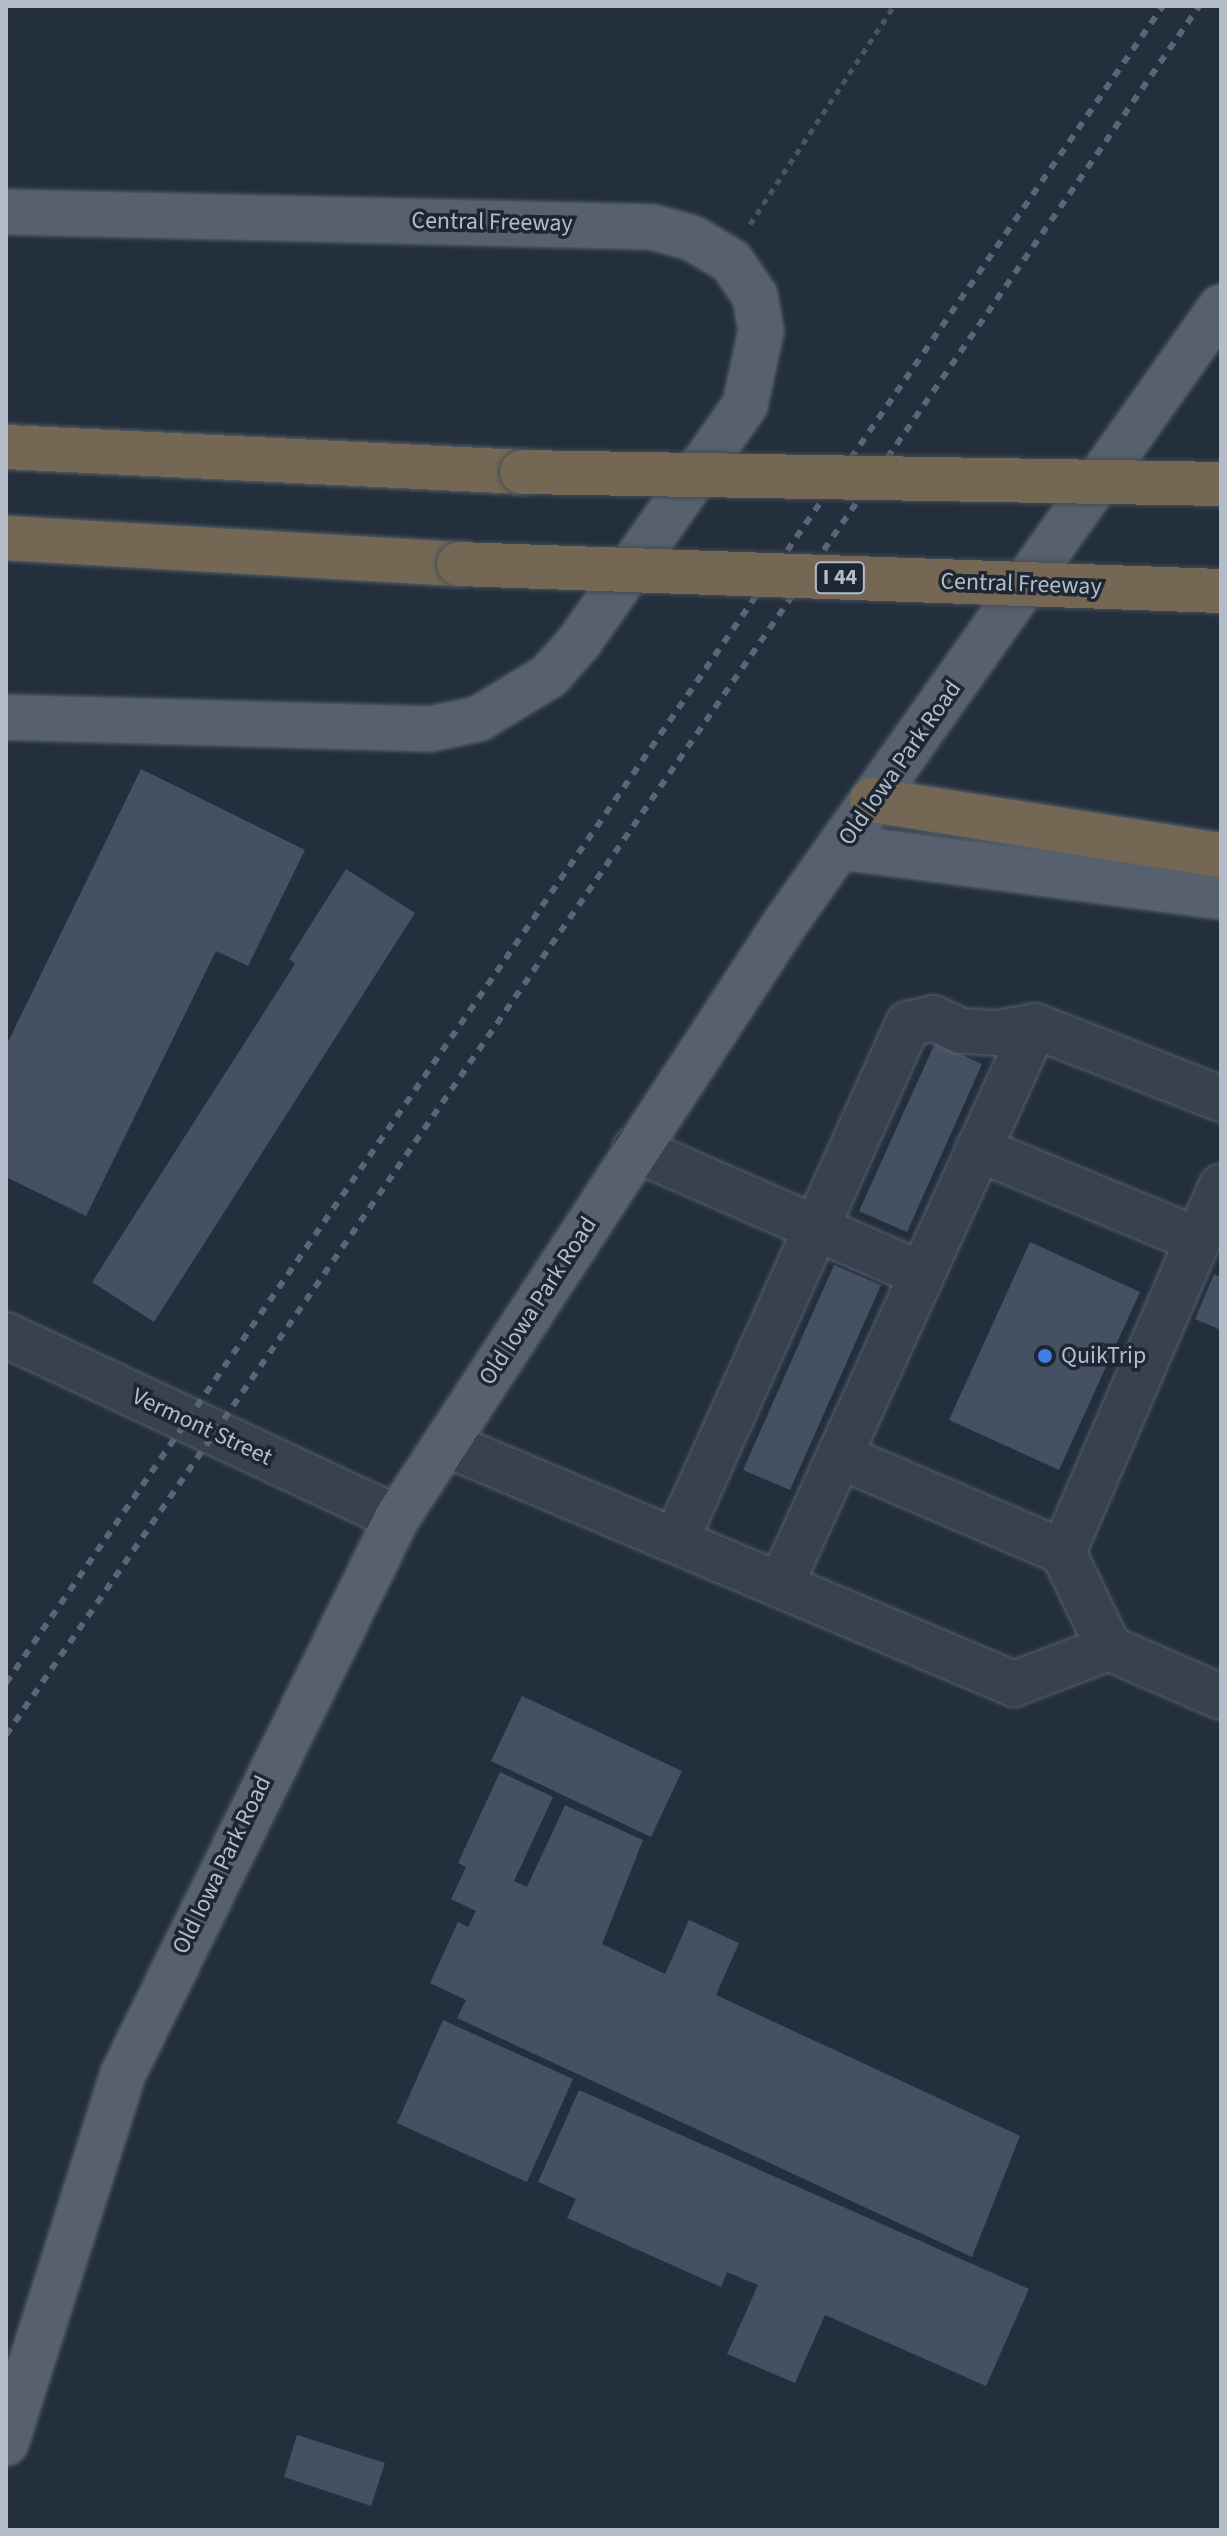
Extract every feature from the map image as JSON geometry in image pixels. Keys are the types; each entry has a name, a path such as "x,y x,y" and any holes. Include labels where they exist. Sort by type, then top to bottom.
{"highway":[{"path":"20,445 522,472 1221,484"},
{"name":"Central Freeway","path":"6,538 459,564 1221,591"},
{"path":"872,800 1221,855"}],"main road":[{"name":"Central Freeway","path":"6,212 652,227 692,238 731,261 755,296 761,331 745,405 580,641 549,676 478,719 430,729 6,717"},
{"name":"Old Iowa Park Road","path":"6,2443 16,2364 123,2074 397,1518 635,1149 872,800 1221,307"},
{"path":"842,847 1221,897"}],"street":[{"path":"677,1538 908,1024 933,1018 961,1031 997,1033 1035,1026 1221,1099"},
{"path":"782,1582 1035,1026"},
{"path":"635,1149 921,1274"},
{"path":"978,1149 1198,1240"},
{"path":"1063,1552 1221,1187"},
{"name":"Vermont Street","path":"6,1335 397,1518"},
{"path":"446,1444 782,1582 1014,1684 1109,1648"},
{"path":"839,1456 1063,1552 1109,1648 1221,1697"}],"path":[{"path":"731,261 894,6"}],"building":[{"path":"141,769 305,850 248,966 216,951 86,1216 6,1177 6,1046"},
{"path":"346,869 415,913 154,1322 92,1282 295,964 289,959"},
{"path":"935,1043 982,1064 907,1232 859,1211"},
{"name":"QuikTrip","path":"1030,1242 1140,1292 1059,1470 949,1420"},
{"path":"834,1265 881,1285 790,1490 743,1470"},
{"name":"QuikTrip","path":"1214,1274 1221,1277 1221,1330 1195,1319"},
{"path":"522,1696 682,1771 651,1837 491,1761"},
{"path":"500,1772 553,1797 514,1881 527,1887 565,1805 643,1840 602,1944 665,1974 689,1920 739,1943 716,1995 1020,2136 972,2257 457,2018 466,2000 430,1983 458,1922 468,1927 476,1911 451,1899 466,1867 458,1863"},
{"path":"443,2020 573,2079 527,2182 397,2123"},
{"path":"579,2090 1029,2289 986,2386 825,2315 795,2383 727,2354 758,2285 727,2272 721,2287 567,2218 576,2199 538,2182"},
{"path":"297,2435 385,2463 371,2506 284,2477"}],"railway":[{"path":"6,1683 1163,6"},
{"path":"6,1735 1199,6"}],"place":[{"name":"QuikTrip","path":"1045,1356"}]}
